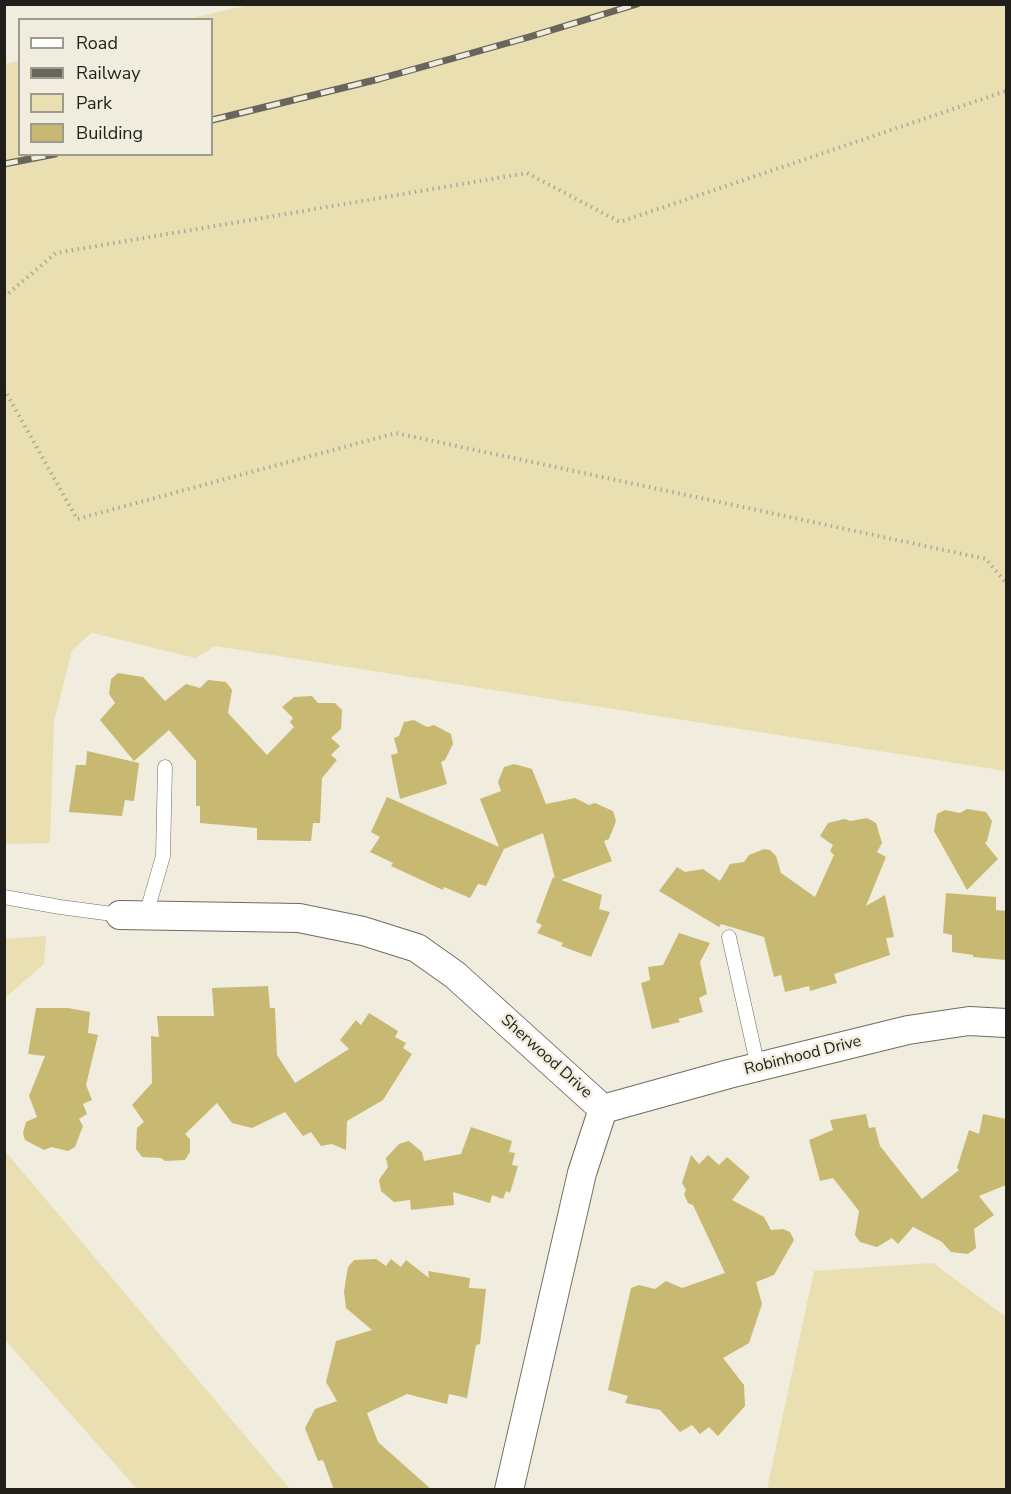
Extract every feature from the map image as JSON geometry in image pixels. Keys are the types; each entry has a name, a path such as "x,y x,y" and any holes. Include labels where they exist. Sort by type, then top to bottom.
{"street":[{"name":"Sherwood Drive","path":"133,915 299,918 363,931 417,948 455,975 603,1109 582,1173 509,1490"},
{"name":"Robinhood Drive","path":"603,1109 908,1030 969,1021 1006,1023"}],"lane":[{"path":"4,897 60,907 133,915 157,881 163,856 165,767"},
{"path":"729,938 758,1067"}],"path":[{"path":"4,297 56,253 527,173 620,222 1006,91"},
{"path":"4,389 76,519 396,433 986,559 1006,584"}],"green space":[{"path":"249,5 1006,5 1006,771 215,646 196,658 92,633 72,650 54,721 50,843 5,844 5,64 18,61 18,156 213,156 213,18 192,18"},
{"path":"46,936 44,964 5,998 5,939"},
{"path":"5,1151 290,1489 137,1489 5,1340"},
{"path":"933,1263 1006,1317 1006,1489 767,1489 814,1271"}],"building":[{"path":"118,673 143,677 165,701 186,684 200,688 208,680 226,682 232,690 228,713 267,755 294,727 290,722 293,718 282,707 294,697 312,696 318,703 335,703 342,710 341,729 331,738 340,746 331,755 337,760 322,778 320,823 313,823 311,841 257,840 257,828 200,823 200,806 196,806 196,761 169,730 134,761 100,720 115,703 109,694 111,679"},
{"path":"414,720 427,727 434,725 451,734 453,744 445,760 441,762 447,784 400,799 391,755 398,753 394,738 399,736 404,722"},
{"path":"87,751 139,763 134,801 125,800 122,816 69,812 76,765 86,765"},
{"path":"514,764 532,769 546,804 575,798 589,805 595,803 613,811 616,821 609,839 604,841 612,861 561,880 602,895 599,909 610,912 591,957 561,946 563,943 537,933 542,925 536,922 553,877 555,878 543,833 504,849 486,886 478,884 470,898 444,887 443,890 391,866 393,863 370,852 380,837 371,832 387,797 499,847 480,799 501,791 498,782 504,767"},
{"path":"967,809 986,812 992,821 985,843 998,859 967,890 934,831 937,814 945,810 960,813"},
{"path":"867,818 876,823 882,843 877,852 886,857 866,906 885,895 894,937 886,938 890,955 834,974 837,983 810,991 809,986 785,992 781,975 774,977 764,937 721,924 719,927 659,891 677,867 685,872 703,869 720,881 730,864 744,862 749,855 764,849 770,850 776,856 781,873 815,897 834,855 830,851 833,845 820,836 828,823 844,819 851,821"},
{"path":"946,893 996,897 996,910 1006,911 1006,960 973,957 973,955 952,952 952,935 943,933"},
{"path":"679,933 710,943 700,962 707,994 699,998 703,1012 678,1019 680,1022 652,1029 641,983 650,980 648,967 663,965"},
{"path":"268,986 270,1008 275,1008 277,1055 295,1083 349,1049 340,1040 356,1020 361,1025 369,1013 398,1031 395,1037 406,1043 403,1048 412,1054 383,1100 347,1121 346,1150 332,1144 321,1146 311,1132 303,1136 285,1112 252,1128 232,1123 217,1103 185,1134 190,1139 190,1152 185,1160 165,1161 161,1158 142,1157 136,1149 137,1128 144,1122 132,1105 152,1083 151,1036 159,1037 157,1016 214,1016 212,988"},
{"path":"36,1008 68,1008 90,1012 88,1033 98,1035 86,1085 92,1100 83,1104 87,1114 79,1119 83,1126 75,1147 68,1151 51,1147 44,1150 25,1140 23,1133 26,1122 37,1117 29,1096 45,1056 28,1054"},
{"path":"866,1114 869,1128 875,1127 880,1146 922,1199 959,1170 957,1168 969,1130 979,1134 983,1114 1006,1119 1006,1185 979,1196 994,1215 974,1229 976,1248 968,1254 951,1252 942,1242 913,1227 898,1244 892,1238 877,1247 860,1242 855,1235 859,1211 833,1178 820,1181 809,1140 833,1130 830,1120"},
{"path":"471,1127 512,1141 509,1152 515,1153 512,1165 518,1166 510,1193 506,1191 503,1199 492,1195 490,1203 453,1192 454,1205 411,1210 410,1200 394,1202 381,1191 379,1180 388,1167 386,1158 399,1144 409,1141 422,1152 424,1161 461,1154"},
{"path":"691,1155 699,1164 708,1155 719,1165 727,1157 750,1177 732,1200 764,1217 771,1230 783,1229 790,1232 794,1240 774,1275 756,1282 762,1304 749,1343 723,1358 744,1385 745,1406 718,1436 709,1427 700,1434 692,1425 680,1432 660,1410 625,1403 628,1396 608,1390 631,1288 639,1285 655,1289 666,1281 682,1288 725,1273 693,1205 688,1203 684,1194 686,1190 682,1183"},
{"path":"376,1259 386,1266 391,1259 401,1267 406,1260 429,1278 428,1271 470,1278 469,1288 486,1289 480,1344 476,1345 467,1398 449,1394 447,1404 407,1394 367,1413 378,1442 432,1490 334,1490 323,1460 318,1461 305,1428 315,1409 337,1401 326,1382 336,1341 372,1330 346,1308 344,1291 348,1267 354,1260"}],"railway":[{"path":"213,120 379,79 637,4"},
{"path":"4,164 45,156"}]}
